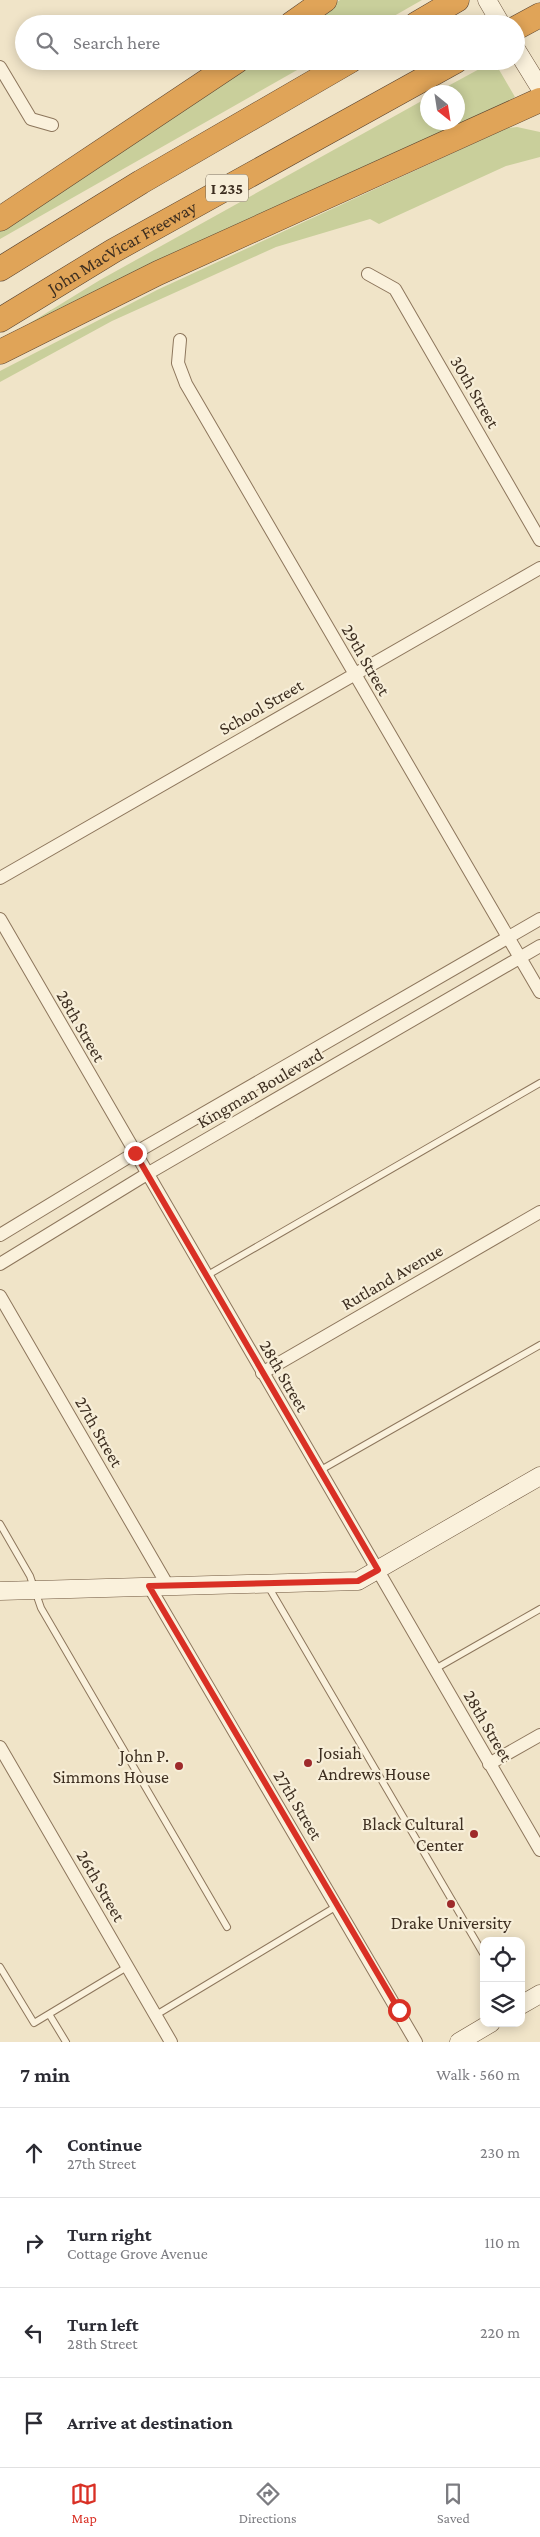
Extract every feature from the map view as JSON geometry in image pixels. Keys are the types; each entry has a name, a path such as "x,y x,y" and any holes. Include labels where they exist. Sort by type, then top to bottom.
{"highway":[{"path":"304,15 325,0"},
{"path":"431,15 457,0"},
{"path":"525,23 540,15"},
{"path":"0,219 224,70"},
{"name":"I 235","path":"0,269 141,182 334,70"},
{"name":"John MacVicar Freeway","path":"0,320 113,251 440,70"},
{"path":"0,352 158,273 540,100"}],"street":[{"path":"486,0 495,15"},
{"path":"525,64 540,88"},
{"path":"0,67 30,119 52,125"},
{"name":"30th Street","path":"368,274 396,290 540,540"},
{"name":"29th Street","path":"180,340 178,363 186,384 540,992"},
{"name":"School Street","path":"0,878 540,568"},
{"name":"28th Street","path":"0,918 540,1850"},
{"name":"Kingman Boulevard","path":"0,1235 135,1153 540,919"},
{"name":"Kingman Boulevard","path":"0,1264 147,1174 540,946"},
{"name":"Rutland Avenue","path":"262,1373 540,1212"},
{"name":"27th Street","path":"0,1296 168,1586"},
{"path":"0,1591 358,1581 540,1476"},
{"name":"27th Street","path":"149,1586 416,2042"},
{"path":"490,1764 540,1735"},
{"name":"26th Street","path":"0,1747 171,2042"},
{"path":"525,2003 540,1994"},
{"path":"459,2042 484,2027"}],"lane":[{"path":"206,1276 540,1083"},
{"path":"319,1470 540,1345"},
{"path":"0,1524 30,1576 41,1608 227,1927"},
{"path":"267,1583 480,1948"},
{"path":"435,1669 540,1609"},
{"path":"156,2015 337,1906"},
{"path":"0,1967 34,2023 127,1967"},
{"path":"49,2014 66,2042"}],"green space":[{"path":"340,0 422,0 396,15 318,15"},
{"path":"237,70 297,70 0,239 0,230"},
{"path":"477,70 499,70 515,97 501,106 465,123 465,85 450,85"},
{"path":"420,102 420,130 450,130 31,327 30,323 100,280"},
{"path":"517,127 540,132 540,157 506,166 379,224 370,219 276,247 112,321 0,382 0,371 157,290 507,128"}],"place":[{"name":"Josiah Andrews House","path":"308,1763"},
{"name":"John P. Simmons House","path":"179,1766"},
{"name":"Black Cultural Center","path":"474,1834"},
{"name":"Drake University","path":"451,1904"}],"route":[{"path":"135,1153 378,1570 358,1581 149,1586 399,2010"}]}
